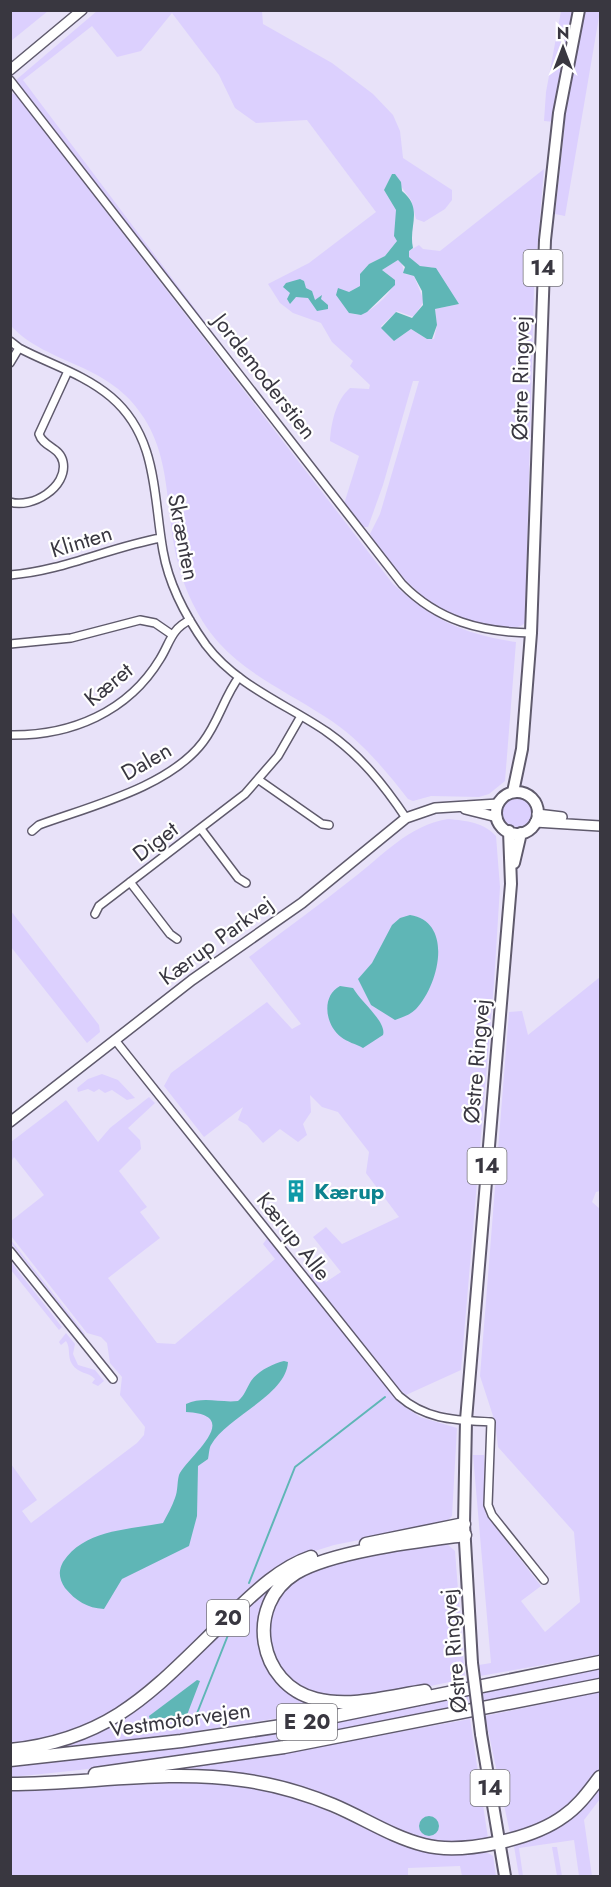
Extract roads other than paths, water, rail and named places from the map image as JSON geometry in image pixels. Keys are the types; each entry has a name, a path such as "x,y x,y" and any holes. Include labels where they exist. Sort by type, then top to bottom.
{"highway":[{"name":"20","path":"464,1529 337,1557 294,1574 274,1595 265,1615 263,1638 274,1671 287,1685 303,1695 336,1702 560,1671"},
{"name":"20","path":"10,1750 62,1742 114,1719 149,1693 261,1587 297,1563 324,1553 464,1529"},
{"name":"Vestmotorvejen","path":"10,1760 181,1741 301,1723 600,1662"},
{"name":"Vestmotorvejen","path":"10,1783 148,1767 284,1747 600,1685"},
{"path":"10,1783 187,1777 239,1779 310,1796 399,1837 424,1845 456,1847 500,1842 536,1831 565,1816 600,1777"}],"main road":[{"name":"Østre Ringvej","path":"519,793 531,633 544,240 559,113 579,10"},
{"path":"519,793 504,796 498,804 497,817 501,825 509,831 521,833 536,818"},
{"name":"14","path":"519,793 535,802 536,818"},
{"name":"Østre Ringvej","path":"509,831 511,884"},
{"name":"Østre Ringvej","path":"505,1876 481,1734 472,1663 464,1529 466,1420 511,884 521,833"}],"street":[{"path":"10,70 82,10"},
{"name":"Jordemoderstien","path":"10,80 406,588 430,608 470,626 495,631 531,633"},
{"name":"Skrænten","path":"10,341 19,348 68,371 112,398 136,426 151,459 161,538 168,572 190,620 213,653 239,677 340,741 369,768 406,818"},
{"path":"10,363 19,348"},
{"path":"10,502 23,504 38,499 52,489 60,477 63,466 62,457 54,447 42,441 39,434 68,371"},
{"name":"Klinten","path":"10,574 57,568 127,545 161,538"},
{"name":"Kæret","path":"10,644 71,638 140,620 155,623 171,634"},
{"name":"Kæret","path":"10,735 54,733 91,722 106,713 130,694 152,670 171,634 190,620"},
{"name":"Dalen","path":"32,831 39,825 124,794 182,762 208,735 229,690 239,677"},
{"name":"Diget","path":"95,914 99,906 227,810 259,780 278,756 301,716"},
{"path":"259,780 322,824 329,825"},
{"name":"Kærup Parkvej","path":"10,1122 192,980 302,903 406,818 428,809 498,804"},
{"name":"Kærup Parkvej","path":"451,807 497,817"},
{"path":"536,818 600,820"},
{"path":"536,818 600,826"},
{"name":"Diget","path":"201,829 238,878 246,883"},
{"name":"Diget","path":"130,882 170,934 177,939"},
{"name":"Kærup Alle","path":"115,1040 391,1388 408,1404 429,1415 451,1420 466,1420"},
{"path":"10,1251 113,1379"},
{"path":"466,1420 490,1422 488,1505 492,1515 544,1580"}],"waterway":[{"path":"249,1583 295,1467 385,1397"},
{"path":"192,1726 232,1625"}],"place":[{"name":"Kærup","path":"296,1191"}]}
